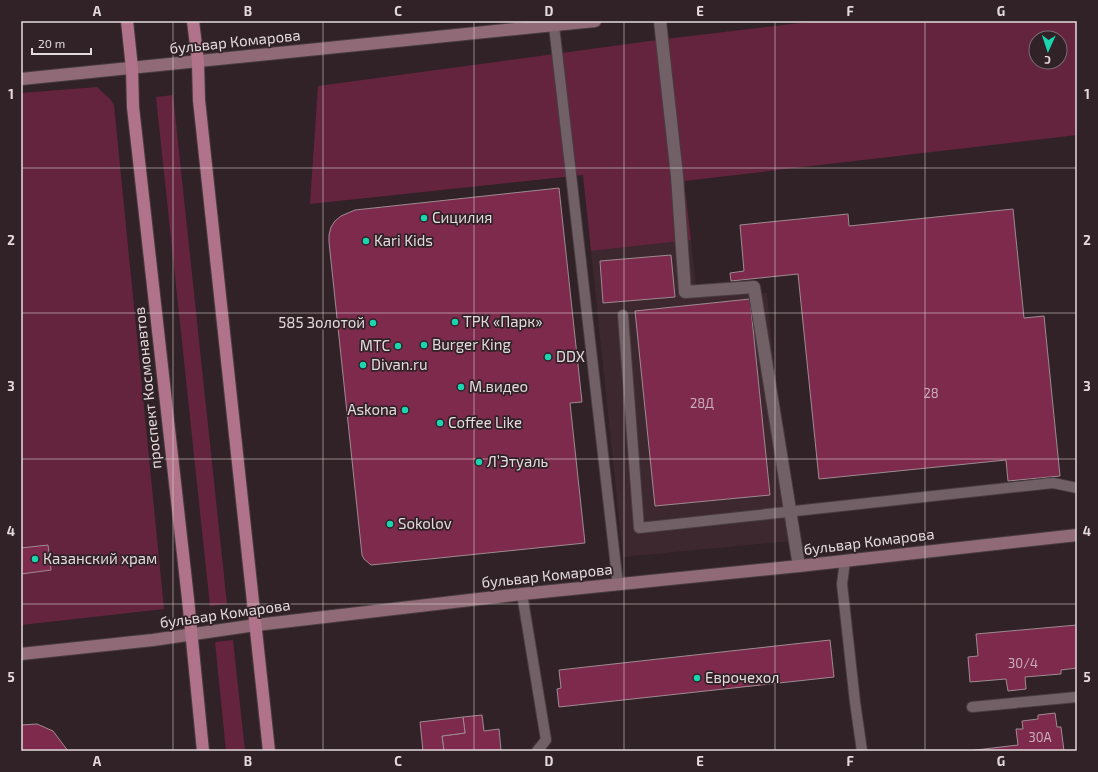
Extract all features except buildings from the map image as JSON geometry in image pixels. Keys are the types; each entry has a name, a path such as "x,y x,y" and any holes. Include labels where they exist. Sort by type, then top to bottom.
{"main road":[{"name":"проспект Космонавтов","path":"127,21 132,68 133,107 203,751"},
{"path":"194,21 198,62 199,100 269,751"}],"street":[{"name":"бульвар Комарова","path":"21,79 594,21"},
{"path":"660,21 677,176 685,292 754,287 799,566"},
{"name":"бульвар Комарова","path":"21,654 191,635 256,625 522,594 799,566 1077,535"}],"lane":[{"path":"554,26 618,585"},
{"path":"623,315 639,528 1053,483 1077,488"},
{"path":"844,560 842,584 862,751"},
{"path":"522,594 546,740 537,751"},
{"path":"972,707 1077,697"}],"shaded area":[{"path":"817,21 1077,21 1077,135 684,181 691,240 591,251 583,175 310,204 318,86 657,40"},
{"path":"97,87 110,99 114,105 164,609 21,625 21,93"},
{"path":"173,95 227,604 210,606 156,97"},
{"path":"691,240 697,297 767,293 791,541 623,557 591,251"},
{"path":"233,640 245,751 226,751 215,642"}],"place":[{"name":"Сицилия","path":"424,218"},
{"name":"Kari Kids","path":"366,241"},
{"name":"ТРК «Парк»","path":"455,322"},
{"name":"585 Золотой","path":"373,323"},
{"name":"Burger King","path":"424,345"},
{"name":"МТС","path":"398,346"},
{"name":"DDX","path":"548,357"},
{"name":"Divan.ru","path":"363,365"},
{"name":"М.видео","path":"461,387"},
{"name":"Askona","path":"405,410"},
{"name":"Coffee Like","path":"440,423"},
{"name":"Л’Этуаль","path":"479,462"},
{"name":"Sokolov","path":"390,524"},
{"name":"Казанский храм","path":"35,559"},
{"name":"Еврочехол","path":"697,678"}]}
